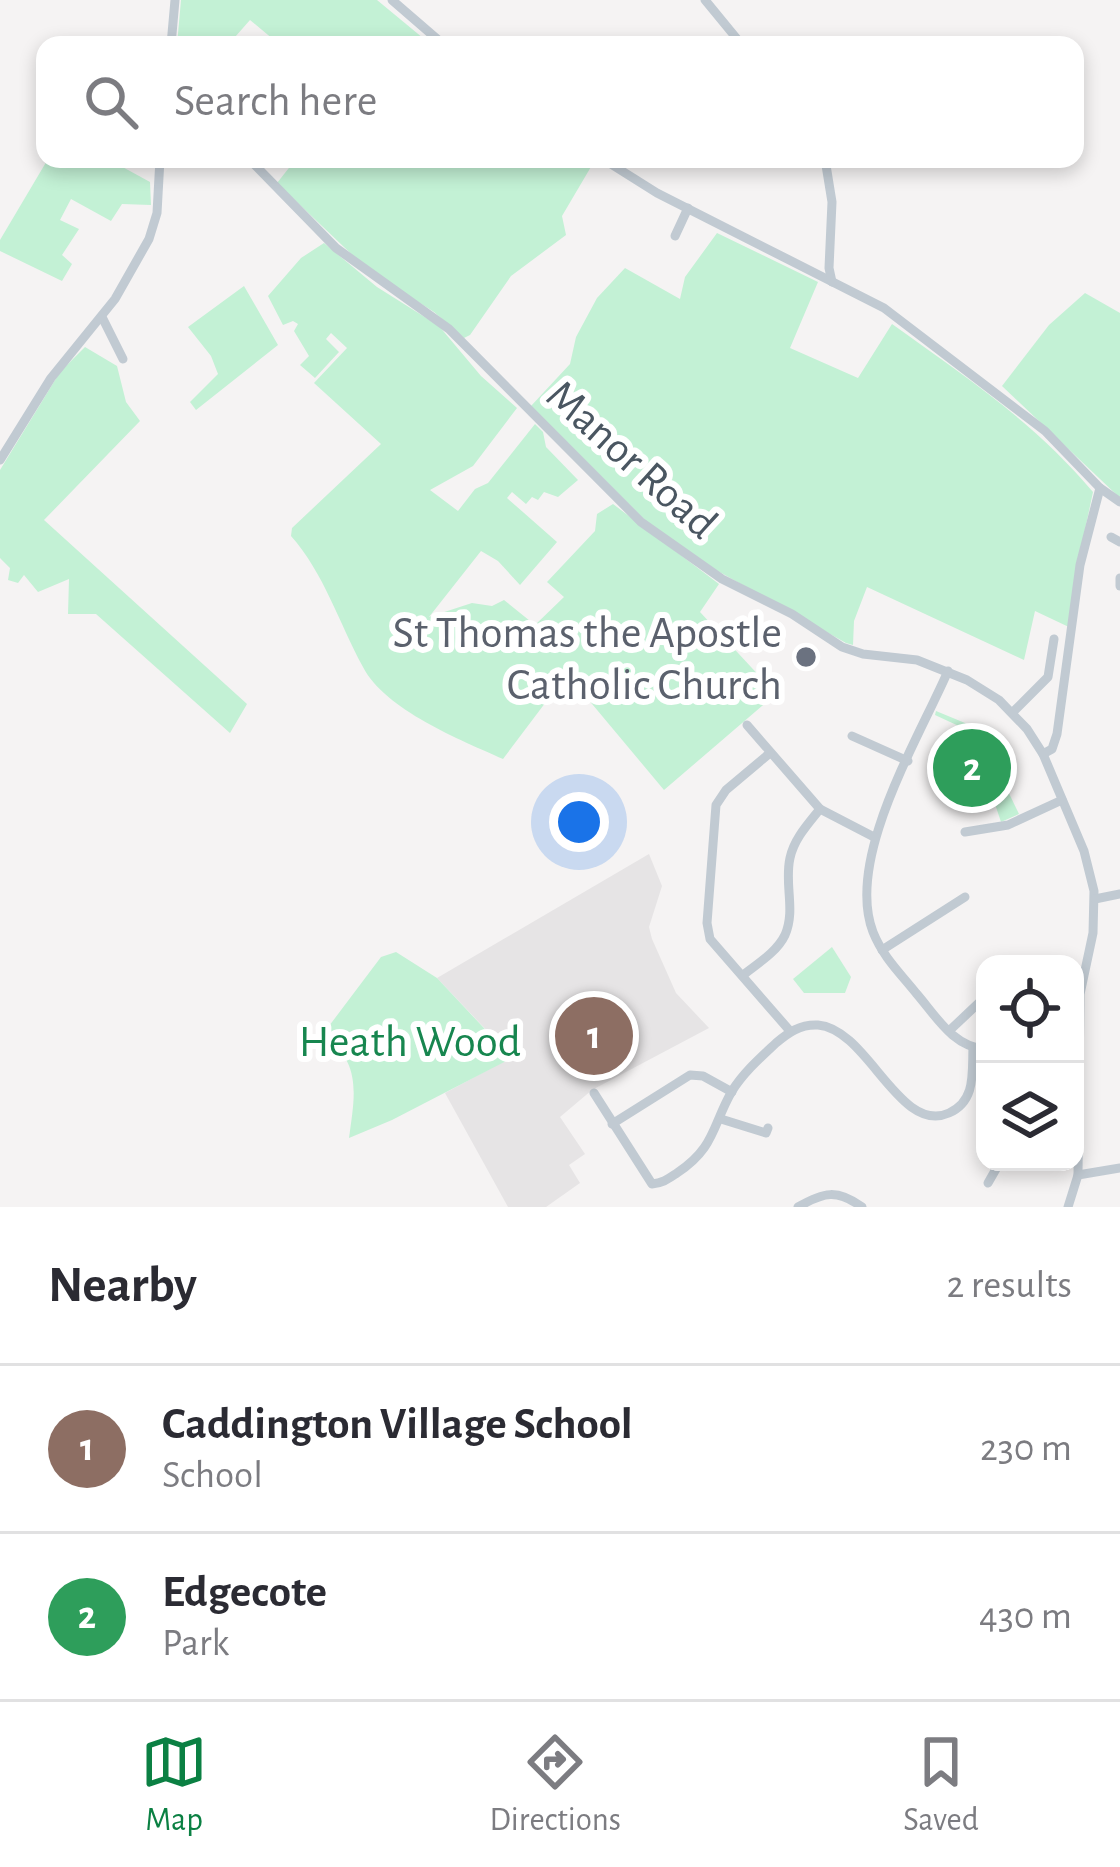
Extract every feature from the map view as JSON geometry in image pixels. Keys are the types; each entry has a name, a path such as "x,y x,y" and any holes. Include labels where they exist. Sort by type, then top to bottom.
{"street":[{"path":"172,36 175,0"},
{"path":"392,0 434,36"},
{"path":"705,0 735,36"},
{"path":"0,460 51,378 102,316 151,233 160,168"},
{"name":"Manor Road","path":"256,168 353,262 448,329 641,522 722,579 792,614 842,647 917,660 948,671 1013,712 1043,754 1087,860 1095,898 1094,933 1084,977"},
{"path":"618,168 688,208 824,272 832,282 884,308 1046,430 1100,488 1120,502"},
{"path":"824,272 832,219 826,168"},
{"path":"675,236 688,208"},
{"path":"102,316 123,358"},
{"path":"1043,754 1052,749 1058,734 1080,565 1100,488"},
{"path":"1013,712 1048,677 1054,638"},
{"path":"948,671 874,837 866,893 869,920 881,950 962,1045 976,1048"},
{"path":"747,724 820,808 874,837"},
{"path":"852,736 908,761"},
{"path":"770,753 726,790 716,805 707,923 710,939 790,1031"},
{"path":"965,832 1008,825 1062,800"},
{"path":"743,976 785,934 790,859 820,808"},
{"path":"1095,898 1120,894"},
{"path":"881,950 965,897"},
{"path":"949,1031 976,1006"},
{"path":"593,1093 651,1188 694,1162 707,1147 732,1091 752,1065 790,1031 817,1025 833,1030 852,1043 910,1107 925,1115 940,1116 964,1102 976,1063"},
{"path":"612,1124 690,1075 703,1076 732,1091"},
{"path":"721,1118 766,1132"},
{"path":"1078,1174 1120,1168"},
{"path":"988,1183 997,1171"},
{"name":"Manor Road","path":"1068,1207 1078,1171"},
{"path":"798,1207 830,1192 862,1207"}],"shaded area":[{"path":"649,854 662,886 649,927 652,939 676,993 709,1028 592,1090 560,1117 585,1154 569,1165 580,1183 546,1207 508,1207 445,1093 512,1057 437,978"}],"green space":[{"path":"181,0 377,0 421,36 269,36 250,20 236,36 178,36"},
{"path":"43,168 124,168 150,182 151,205 122,204 111,221 71,199 60,220 79,229 62,255 72,264 62,281 0,251 0,240"},
{"path":"289,168 590,168 562,216 566,235 511,276 464,338 434,312 367,269 277,183"},
{"path":"717,233 818,282 790,348 858,378 892,324 1023,422 1093,492 1071,628 1035,611 1024,660 867,587 854,621 853,645 846,643 716,570 646,521 531,406 570,364 576,337 597,298 625,268 680,299 685,277"},
{"path":"324,243 377,287 439,326 481,376 517,408 473,466 430,490 458,511 475,489 488,483 535,424 543,432 546,447 578,480 558,497 544,492 526,504 512,492 507,498 557,542 520,585 498,561 481,551 429,617 472,603 492,606 504,600 535,625 564,597 547,582 595,531 597,514 613,504 719,584 700,612 776,694 664,790 567,674 503,759 406,710 363,667 322,582 291,536 292,528 381,444 314,383 347,348 331,333 326,339 339,352 315,378 300,365 309,356 294,331 298,324 283,325 268,296 301,258"},
{"path":"244,286 278,345 196,410 190,402 218,374 211,356 188,327"},
{"path":"1085,293 1120,313 1120,498 1002,386 1049,325"},
{"path":"85,347 117,366 126,402 140,421 44,520 247,704 230,733 96,614 68,614 69,579 38,592 24,575 18,583 8,580 10,568 0,558 0,470 60,372"},
{"path":"936,711 965,723 1019,814 1001,822 988,783 943,785 963,728 935,715"},
{"path":"832,947 851,977 845,993 804,993 793,979"},
{"name":"Heath Wood","path":"396,952 437,978 512,1058 349,1138 354,1093 350,1068 323,1034 381,957"}],"place":[{"name":"St Thomas the Apostle Catholic Church","path":"806,657"},
{"name":"Edgecote","path":"972,768"},
{"name":"Caddington Village School","path":"594,1036"}]}
